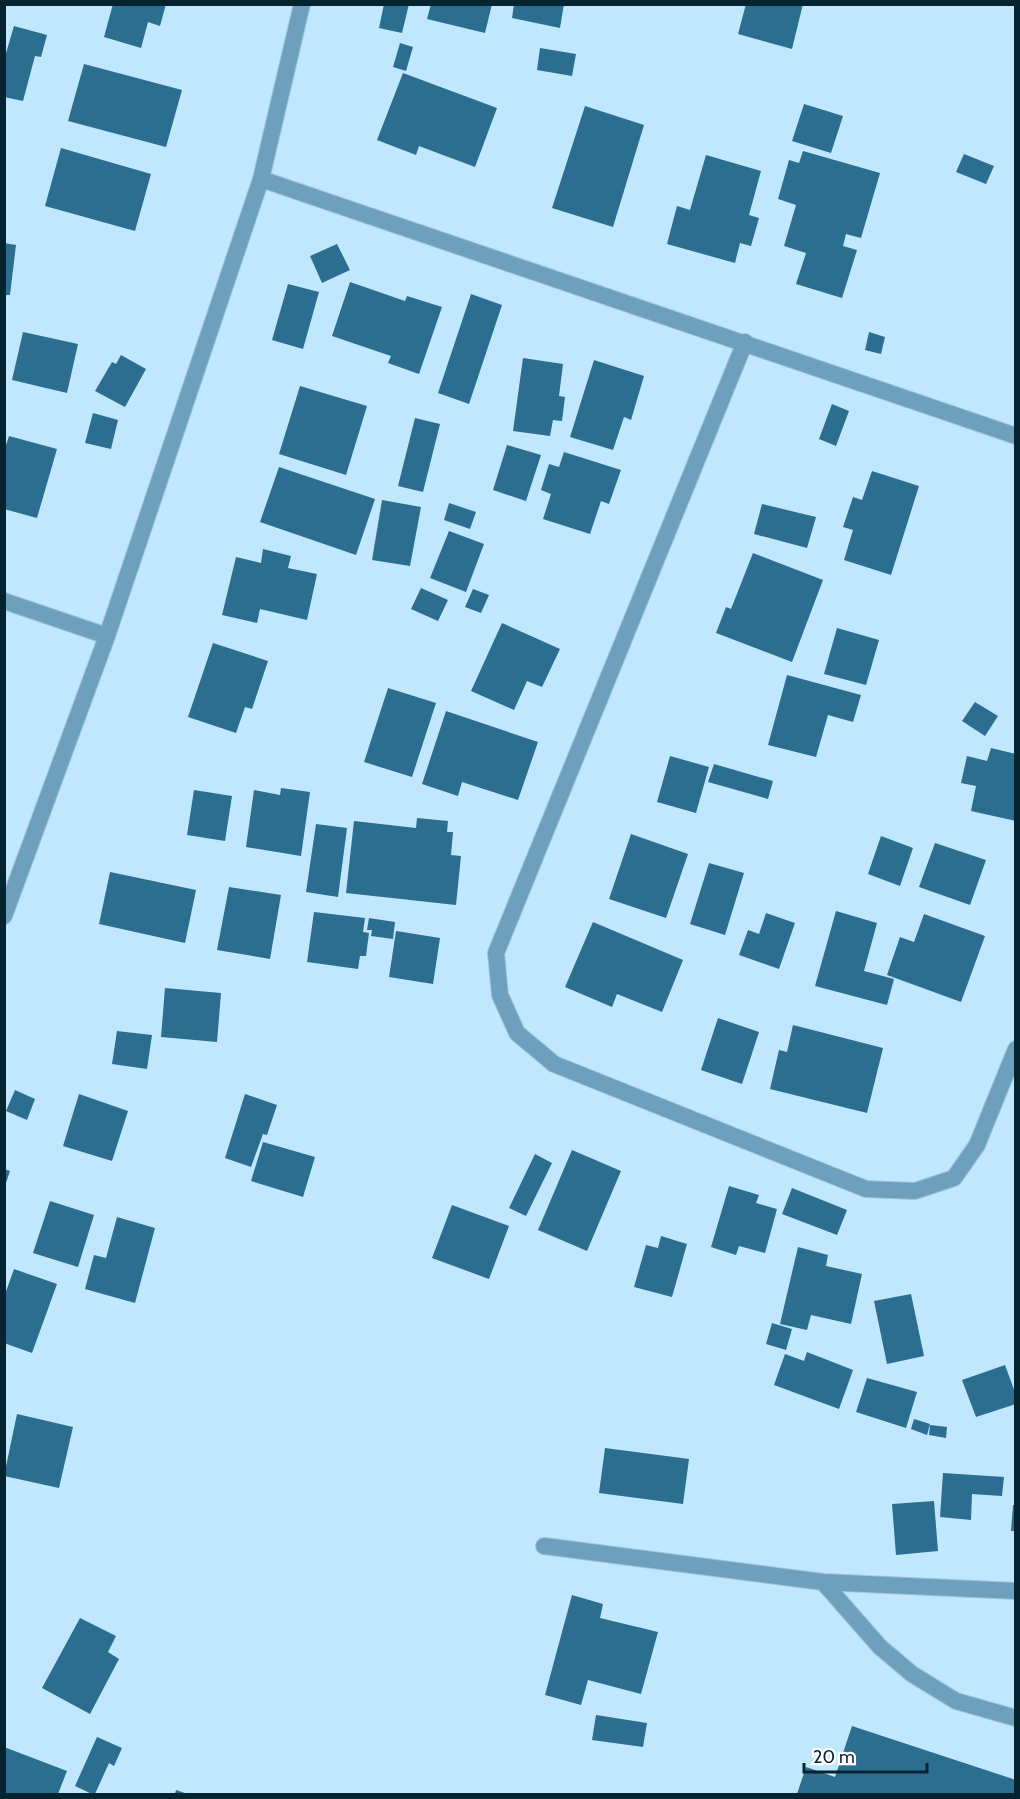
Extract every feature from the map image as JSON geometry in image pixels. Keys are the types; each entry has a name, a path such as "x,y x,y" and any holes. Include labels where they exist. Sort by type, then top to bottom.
{"street":[{"path":"4,916 107,636 261,179 302,4"},
{"path":"261,179 1016,436"},
{"path":"745,342 496,953 500,995 517,1033 554,1064 866,1189 915,1191 954,1178 977,1145 1016,1049"},
{"path":"4,601 107,636"},
{"path":"544,1546 823,1582 1016,1591"},
{"path":"823,1582 880,1647 912,1674 956,1701 1016,1718"}],"building":[{"path":"113,4 166,4 160,26 148,22 141,48 104,37"},
{"path":"384,4 409,4 402,33 379,28"},
{"path":"431,4 492,4 485,33 427,19"},
{"path":"514,4 564,4 560,28 512,18"},
{"path":"746,4 803,4 792,49 738,34"},
{"path":"14,26 47,35 41,57 35,56 23,101 4,97 4,60"},
{"path":"400,43 413,47 406,71 393,67"},
{"path":"540,48 576,54 572,76 537,70"},
{"path":"84,64 182,90 166,147 68,121"},
{"path":"403,73 497,108 475,167 419,146 416,155 377,140"},
{"path":"804,104 843,116 831,153 792,141"},
{"path":"585,106 644,125 613,227 552,208"},
{"path":"61,148 151,174 135,231 45,206"},
{"path":"803,151 880,173 861,238 846,234 843,246 857,250 842,298 796,284 806,253 784,246 796,205 778,199 789,160 799,163"},
{"path":"964,154 994,166 986,184 956,172"},
{"path":"706,155 761,171 749,215 759,218 751,246 740,243 735,263 667,244 677,206 690,210"},
{"path":"4,243 16,245 10,295 4,295"},
{"path":"337,244 350,270 322,283 310,256"},
{"path":"350,282 405,301 407,296 442,307 419,374 388,363 391,356 332,336"},
{"path":"288,284 319,292 303,349 272,340"},
{"path":"471,294 502,305 469,404 438,393"},
{"path":"23,332 78,344 67,393 12,380"},
{"path":"869,332 885,337 881,354 865,350"},
{"path":"121,355 146,369 125,407 95,391 112,362 116,364"},
{"path":"523,358 563,364 559,396 565,397 562,421 553,420 550,436 513,431"},
{"path":"594,360 644,376 631,420 624,417 613,450 570,437"},
{"path":"300,386 367,406 346,475 279,454"},
{"path":"832,404 849,411 836,446 819,439"},
{"path":"93,413 118,420 111,449 85,443"},
{"path":"415,418 440,424 423,492 398,486"},
{"path":"9,436 57,449 37,518 4,509 4,451"},
{"path":"507,445 541,455 526,501 493,490"},
{"path":"564,452 621,470 609,504 601,501 590,534 543,519 551,494 541,490 549,464 559,467"},
{"path":"279,467 375,499 356,555 260,522"},
{"path":"872,471 919,486 891,575 844,560 853,530 843,527 853,497 862,500"},
{"path":"382,500 421,507 410,566 372,560"},
{"path":"449,503 476,512 470,529 444,520"},
{"path":"762,504 816,517 807,548 754,534"},
{"path":"449,531 484,544 466,592 430,578"},
{"path":"263,549 291,556 288,568 317,574 307,620 260,609 257,623 222,615 236,557 261,563"},
{"path":"753,553 823,580 792,662 716,633 726,607 731,609"},
{"path":"421,588 448,600 438,621 411,609"},
{"path":"473,589 489,595 481,613 465,607"},
{"path":"502,623 560,649 542,687 527,681 514,710 471,691"},
{"path":"837,628 879,640 866,685 824,674"},
{"path":"213,643 268,661 252,709 245,707 236,733 188,717"},
{"path":"787,675 861,695 853,722 828,715 816,757 768,745"},
{"path":"388,688 436,703 412,777 364,762"},
{"path":"975,702 998,716 985,736 962,721"},
{"path":"446,711 538,742 518,800 462,782 458,796 422,784"},
{"path":"991,748 1016,754 1016,821 971,811 976,786 961,783 967,756 987,761"},
{"path":"670,756 709,767 696,813 657,802"},
{"path":"714,764 773,781 768,799 708,782"},
{"path":"281,788 310,792 301,856 246,847 254,790 280,795"},
{"path":"194,790 232,796 225,841 187,835"},
{"path":"417,818 448,821 447,832 453,832 451,855 461,856 456,905 346,893 354,821 416,828"},
{"path":"316,824 347,828 338,897 306,892"},
{"path":"631,834 688,854 666,918 609,899"},
{"path":"881,836 913,848 900,886 868,874"},
{"path":"935,843 986,860 970,905 919,887"},
{"path":"709,863 744,873 725,935 690,924"},
{"path":"110,872 196,890 185,943 99,924"},
{"path":"229,887 281,895 270,959 217,950"},
{"path":"836,911 877,923 864,971 894,979 887,1005 815,986"},
{"path":"314,912 365,918 363,932 369,933 366,956 360,956 358,969 307,962"},
{"path":"766,913 795,923 779,969 739,955 748,930 759,934"},
{"path":"924,914 985,936 961,1002 887,975 900,937 914,942"},
{"path":"369,918 395,922 393,939 371,936 372,930 367,930"},
{"path":"593,922 683,960 662,1012 617,994 612,1007 565,987"},
{"path":"396,931 440,938 433,984 389,977"},
{"path":"165,988 221,993 217,1042 161,1037"},
{"path":"718,1018 759,1032 742,1084 701,1070"},
{"path":"793,1025 883,1048 867,1113 770,1089 779,1050 787,1052"},
{"path":"117,1031 152,1035 147,1069 112,1064"},
{"path":"15,1090 35,1099 27,1120 6,1111"},
{"path":"79,1094 128,1111 112,1161 63,1146"},
{"path":"245,1094 277,1105 267,1135 263,1134 251,1167 225,1158"},
{"path":"263,1142 315,1157 303,1197 251,1181"},
{"path":"572,1150 621,1171 587,1251 538,1230"},
{"path":"535,1154 552,1163 526,1216 509,1208"},
{"path":"4,1169 10,1171 5,1186 4,1186"},
{"path":"729,1186 759,1195 756,1203 777,1209 765,1253 739,1246 736,1255 711,1247"},
{"path":"792,1188 847,1210 837,1235 782,1214"},
{"path":"50,1201 94,1215 78,1267 33,1253"},
{"path":"452,1205 509,1226 489,1279 432,1258"},
{"path":"117,1217 155,1228 135,1303 85,1289 94,1255 106,1258"},
{"path":"661,1236 687,1244 672,1297 634,1287 646,1245 658,1248"},
{"path":"798,1247 828,1255 826,1266 862,1274 851,1324 811,1315 807,1330 780,1324"},
{"path":"14,1269 57,1284 32,1353 4,1343 4,1297"},
{"path":"911,1294 924,1356 887,1364 874,1301"},
{"path":"772,1323 792,1329 786,1350 766,1344"},
{"path":"807,1352 853,1370 839,1409 774,1385 785,1354 804,1361"},
{"path":"1005,1365 1016,1395 1016,1404 976,1417 962,1380"},
{"path":"867,1378 917,1392 906,1428 856,1412"},
{"path":"17,1414 73,1427 59,1488 4,1476"},
{"path":"914,1419 930,1424 927,1435 911,1429"},
{"path":"930,1425 947,1427 946,1438 929,1435"},
{"path":"605,1448 689,1459 683,1504 599,1493"},
{"path":"943,1473 1004,1477 1002,1496 972,1494 971,1520 940,1517"},
{"path":"934,1501 938,1551 896,1555 892,1504"},
{"path":"1013,1505 1016,1505 1016,1531 1011,1531"},
{"path":"572,1595 603,1604 600,1618 658,1632 641,1694 588,1680 581,1705 545,1695"},
{"path":"80,1618 116,1636 108,1652 119,1659 90,1714 42,1688"},
{"path":"596,1715 647,1723 643,1747 592,1740"},
{"path":"852,1726 1016,1780 1016,1794 797,1794 806,1767 835,1777"},
{"path":"97,1737 122,1748 114,1766 109,1763 95,1794 92,1794 75,1786"},
{"path":"4,1747 67,1771 58,1794 4,1794"},
{"path":"176,1790 188,1794 175,1794"}]}
